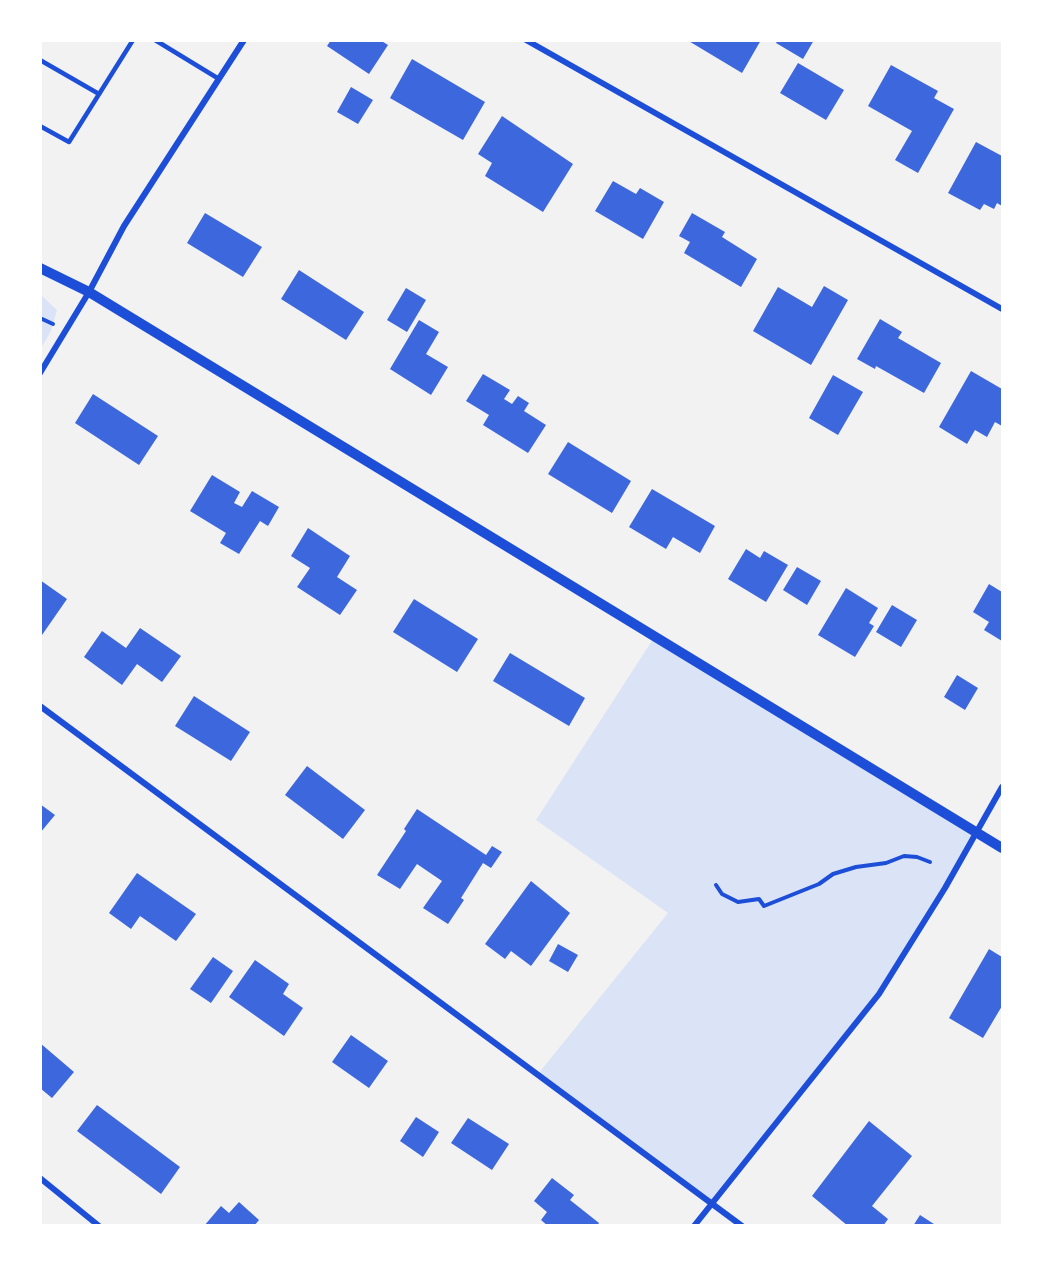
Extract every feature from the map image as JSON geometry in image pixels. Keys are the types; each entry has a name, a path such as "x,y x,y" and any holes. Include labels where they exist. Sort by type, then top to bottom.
{"street":[{"path":"40,373 89,292 124,226 244,40"},
{"path":"526,40 1002,309"},
{"path":"40,268 89,292 1002,848"},
{"path":"40,706 742,1226"},
{"path":"694,1226 879,994 977,833 1002,787"},
{"path":"40,1178 99,1226"}],"lane":[{"path":"40,126 69,142 133,40"},
{"path":"155,40 219,79"},
{"path":"40,60 99,94"}],"path":[{"path":"716,885 722,894 738,903 759,899 764,906 819,884 833,874 856,867 878,864 904,856 930,862"}],"shaded area":[{"path":"41,295 57,310 51,331 41,348"},
{"path":"655,636 977,833 879,994 712,1203 538,1074 668,913 536,820"}],"building":[{"path":"331,40 380,40 388,45 369,74 327,46"},
{"path":"687,40 761,40 742,73"},
{"path":"778,40 814,40 803,59 776,43"},
{"path":"412,59 485,102 463,140 390,98"},
{"path":"798,63 844,90 826,120 780,93"},
{"path":"891,65 938,91 934,98 954,109 918,173 895,160 912,131 868,106"},
{"path":"351,87 373,100 358,124 337,112"},
{"path":"502,116 573,164 543,212 485,176 492,163 478,154"},
{"path":"976,142 1002,156 1002,206 997,203 994,209 984,204 980,210 948,193"},
{"path":"613,181 636,194 640,188 664,202 643,239 595,211"},
{"path":"205,213 262,247 243,277 187,243"},
{"path":"692,213 725,232 722,237 757,259 741,287 684,253 690,242 679,236"},
{"path":"299,270 364,312 346,340 281,299"},
{"path":"824,286 848,300 811,365 753,331 778,287 812,307"},
{"path":"406,288 426,300 407,332 387,320"},
{"path":"880,319 902,332 898,338 941,363 924,393 876,366 875,369 857,359"},
{"path":"419,320 439,332 426,354 448,367 431,395 390,369"},
{"path":"971,371 1002,389 1002,426 995,422 987,437 975,430 967,444 939,427"},
{"path":"483,374 510,390 504,399 512,404 518,396 529,403 524,411 546,425 528,453 483,425 489,415 466,401"},
{"path":"833,375 863,392 838,435 809,418"},
{"path":"93,394 158,436 139,465 75,423"},
{"path":"568,442 631,481 612,513 548,474"},
{"path":"212,475 240,492 234,503 242,507 252,491 279,507 268,526 260,521 239,554 220,543 226,533 190,511"},
{"path":"652,489 715,526 700,553 673,537 666,549 629,527"},
{"path":"308,528 350,556 337,577 357,590 340,615 297,587 310,568 291,556"},
{"path":"746,549 760,558 764,551 788,565 766,602 728,579"},
{"path":"797,567 821,581 807,605 783,590"},
{"path":"40,580 67,599 42,635 40,633"},
{"path":"989,584 1002,592 1002,641 984,630 989,622 973,612"},
{"path":"846,588 878,608 869,623 874,626 855,657 818,635"},
{"path":"414,599 478,639 457,672 393,632"},
{"path":"892,605 917,620 901,647 876,632"},
{"path":"140,628 181,656 162,682 137,664 122,685 84,657 102,631 126,648"},
{"path":"510,653 585,698 569,726 493,681"},
{"path":"957,675 978,688 965,710 944,697"},
{"path":"194,696 250,732 231,761 175,726"},
{"path":"307,766 365,810 343,839 285,795"},
{"path":"40,804 55,815 40,833"},
{"path":"417,809 486,855 492,846 502,852 491,868 483,863 461,898 464,900 448,924 423,908 442,881 417,864 400,889 377,875 406,831 404,829"},
{"path":"137,873 196,914 176,941 140,916 131,929 109,913"},
{"path":"531,881 570,913 531,966 511,951 505,959 485,944"},
{"path":"558,944 578,955 568,972 549,961"},
{"path":"989,949 1002,957 1002,1006 983,1038 949,1018"},
{"path":"213,957 233,971 211,1003 190,989"},
{"path":"255,960 289,984 283,994 303,1008 284,1036 229,997"},
{"path":"351,1035 388,1061 369,1088 332,1062"},
{"path":"40,1043 74,1072 52,1098 40,1088"},
{"path":"97,1105 180,1167 161,1194 77,1131"},
{"path":"416,1117 439,1132 423,1157 400,1141"},
{"path":"468,1118 509,1144 492,1170 451,1143"},
{"path":"869,1121 912,1156 872,1206 888,1219 883,1226 848,1226 812,1196"},
{"path":"552,1178 574,1195 570,1200 599,1223 597,1226 548,1226 541,1220 547,1212 534,1201"},
{"path":"239,1202 259,1220 254,1226 204,1226 221,1206 229,1213"},
{"path":"920,1215 937,1226 913,1226"}]}
